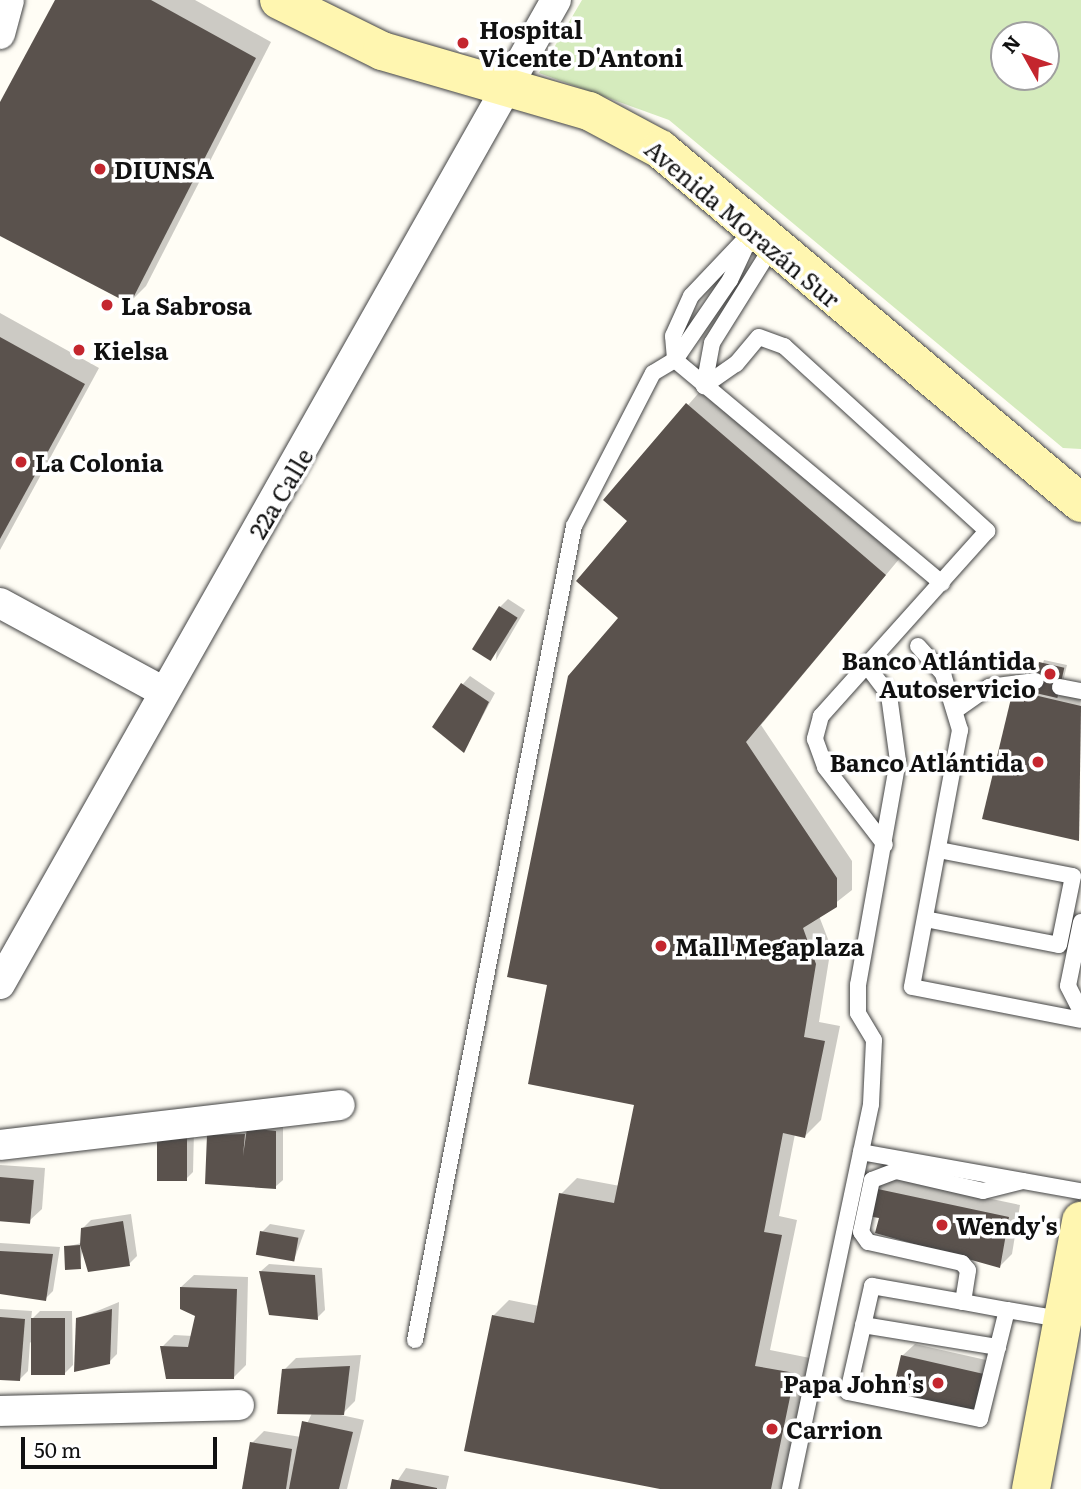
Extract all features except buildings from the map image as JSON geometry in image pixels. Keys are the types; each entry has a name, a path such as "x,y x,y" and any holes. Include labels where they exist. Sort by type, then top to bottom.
{"street":[{"path":"0,34 9,0"},
{"name":"Avenida Morazán Sur","path":"279,0 382,51 508,83 589,111 660,149 762,239 1072,489"},
{"name":"22a Calle","path":"0,984 162,691 306,449 556,0"},
{"path":"1072,489 1081,530"},
{"path":"0,603 162,691"},
{"path":"0,1145 340,1105"},
{"path":"1031,1489 1081,1221"},
{"path":"0,1411 239,1405"}],"lane":[{"path":"762,239 691,296 673,336 675,360 943,583"},
{"path":"704,386 712,344 762,239"},
{"path":"704,386 736,365 759,337 784,346 987,531 821,716 815,739 825,767 885,845"},
{"path":"415,1340 574,526 653,373 675,360"},
{"path":"918,646 943,674 958,708 960,741 912,987 1081,1020"},
{"path":"790,1489 830,1288 861,1152 874,1040 858,1013 858,985 898,761 897,722 889,695 867,666"},
{"path":"958,708 989,687 1036,681"},
{"path":"1060,687 1081,691"},
{"path":"925,919 1059,945 1073,876 939,850"},
{"path":"1081,922 1068,986 1081,1011"},
{"path":"861,1152 1081,1191"},
{"path":"963,1302 968,1270 962,1263 868,1242 861,1232 872,1180 896,1171 983,1191 1023,1181"},
{"path":"1007,1310 980,1419 848,1392 872,1286 1061,1319"},
{"path":"863,1325 998,1348"}],"green space":[{"path":"582,0 1081,0 1081,449 1063,448 669,120 539,73"}],"place":[{"name":"Hospital Vicente D'Antoni","path":"463,43"},
{"name":"DIUNSA","path":"100,169"},
{"name":"La Sabrosa","path":"107,305"},
{"name":"Kielsa","path":"79,350"},
{"name":"La Colonia","path":"21,462"},
{"name":"Banco Atlántida Autoservicio","path":"1050,674"},
{"name":"Banco Atlántida","path":"1038,762"},
{"name":"Mall Megaplaza","path":"661,946"},
{"name":"Wendy's","path":"942,1225"},
{"name":"Papa John's","path":"938,1383"},
{"name":"Carrion","path":"772,1429"}]}
